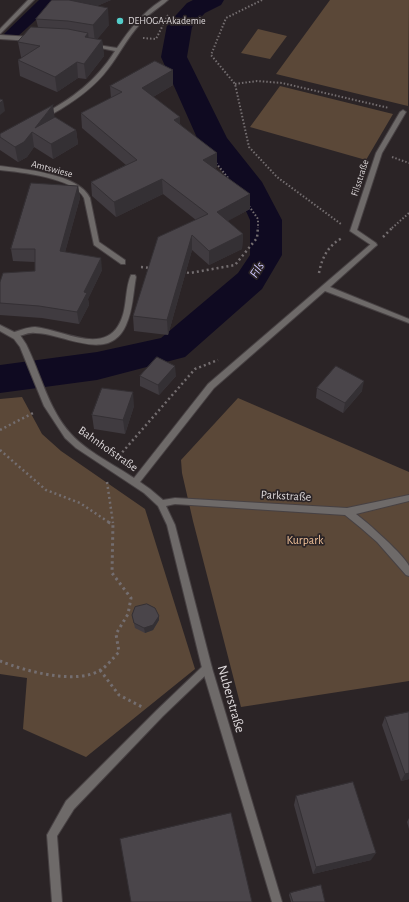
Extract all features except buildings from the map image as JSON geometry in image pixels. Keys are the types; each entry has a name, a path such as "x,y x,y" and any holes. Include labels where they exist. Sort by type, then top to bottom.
{"street":[{"path":"0,32 31,0"},
{"path":"40,117 54,111 90,86 107,68 125,38 143,16 164,0"},
{"path":"0,37 39,39"},
{"path":"83,43 118,50"},
{"name":"Filsstraße","path":"353,231 379,153 403,112"},
{"name":"Amtswiese","path":"0,168 56,178 74,184 85,195 96,243 123,262"},
{"path":"136,483 211,386 374,245 353,231"},
{"path":"14,335 34,330 76,340 101,342 113,338 122,327 133,277"},
{"path":"325,288 408,321"},
{"name":"Bahnhofstraße","path":"0,328 14,335 23,346 48,406 68,436 79,446 136,483 161,504"},
{"name":"Parkstraße","path":"161,504 175,501 347,512 409,498"},
{"name":"Nuberstraße","path":"161,504 171,525 207,668 277,902"},
{"path":"347,512 364,523 409,572"},
{"path":"57,902 52,835 70,805 160,713 207,668"}],"path":[{"path":"262,0 226,18 210,55 235,84 249,147 277,177 333,220 353,231"},
{"path":"235,84 256,81 282,83 403,112"},
{"path":"211,159 230,181"},
{"path":"176,272 190,273 235,265 257,238 258,219 244,200"},
{"path":"374,245 409,213"},
{"path":"123,262 154,268"},
{"path":"0,430 48,406"},
{"path":"0,450 46,490 80,503 101,518 113,524"},
{"path":"0,661 49,674 78,677 100,670 119,652 116,634 128,614 131,598 112,573 113,524 106,484 110,467"},
{"path":"100,670 119,695 145,708 160,713"}],"green space":[{"path":"330,0 409,0 408,106 276,74"},
{"path":"258,29 287,36 270,59 241,53"},
{"path":"280,86 393,114 366,160 250,127"},
{"path":"22,397 42,434 61,451 145,509 195,669 86,757 23,729 27,678 0,674 0,399"},
{"name":"Kurpark","path":"238,398 409,472 409,681 241,707 193,521 182,473 181,460"}],"waterway":[{"path":"12,34 44,5 46,0"},
{"name":"Fils","path":"0,379 97,366 172,348 250,281 266,255 266,220 251,189 213,140 174,57 180,25 196,8 212,0"}],"place":[{"name":"DEHOGA-Akademie","path":"120,21"}]}
